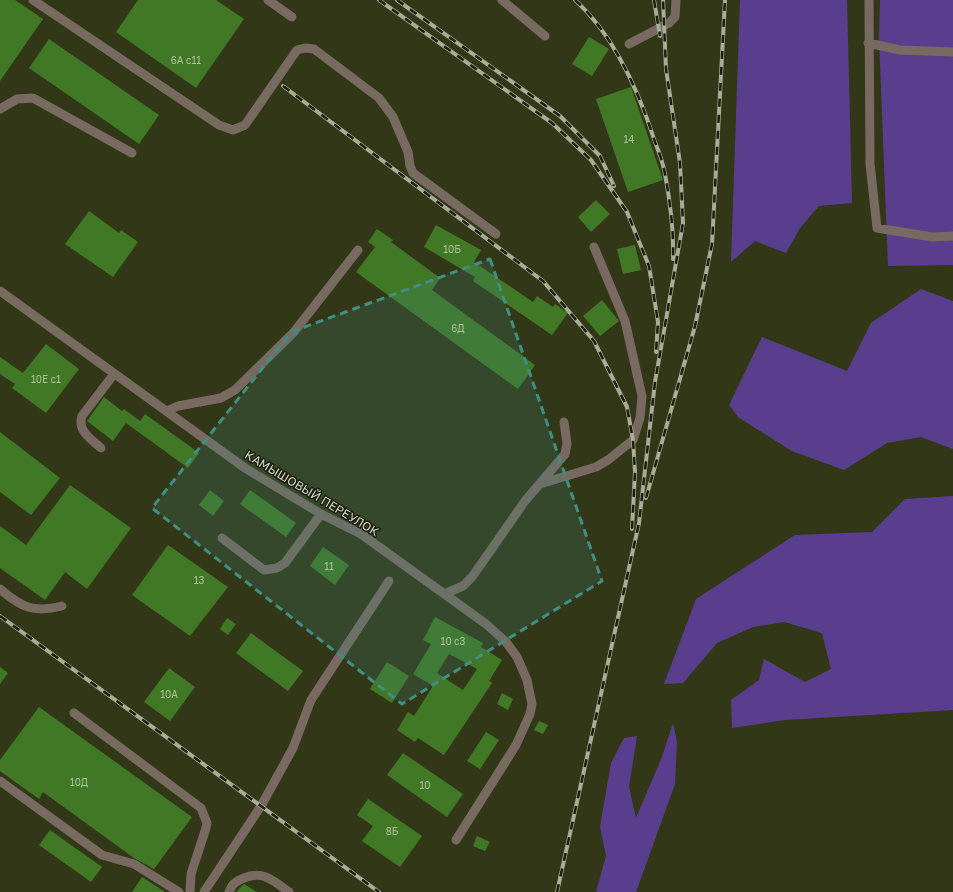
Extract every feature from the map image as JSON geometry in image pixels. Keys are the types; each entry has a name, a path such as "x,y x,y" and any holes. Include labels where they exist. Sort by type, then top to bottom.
{"street":[{"path":"33,0 219,125 234,130 245,125 254,115 297,50 305,48 314,49 379,98 393,117 408,152 410,166 413,173 496,234"},
{"path":"268,0 292,17"},
{"path":"502,0 545,36"},
{"path":"629,44 669,23 675,17 676,0"},
{"path":"869,0 868,43 870,164 877,228 932,237 953,236"},
{"path":"868,43 900,50 953,52"},
{"path":"0,109 17,98 33,98 132,153"},
{"path":"540,484 596,467 608,460 633,440 640,418 642,396 625,321 594,247"},
{"path":"167,411 178,406 221,398 235,390 294,332 358,250"},
{"name":"КАМЫШОВЫЙ ПЕРЕУЛОК","path":"0,291 245,468 321,514 361,534 486,624 506,642 517,657 527,680 532,704 516,745 456,840"},
{"path":"100,448 82,430 80,422 82,416 114,374"},
{"path":"444,594 463,586 472,577 525,501 565,454 567,444 564,422"},
{"path":"222,538 264,570 276,568 286,563 321,514"},
{"path":"204,892 261,806 293,748 311,700 389,581"},
{"path":"0,589 14,602 30,609 45,610 62,606"},
{"path":"74,713 201,808 207,823 191,874 190,892"},
{"path":"0,781 102,855 134,864 179,892"},
{"path":"229,892 235,881 256,875 270,878 289,892"}],"highlighted area":[{"path":"490,259 602,581 402,704 152,508 291,332"}],"shaded area":[{"path":"740,0 847,0 852,203 819,206 800,228 786,253 755,241 731,262"},
{"path":"880,0 953,0 953,265 888,266 879,38"},
{"path":"921,289 953,301 953,449 921,437 887,443 844,470 792,451 739,418 729,405 762,337 847,371 871,323"},
{"path":"953,496 953,710 785,720 732,728 731,700 759,680 764,659 805,682 831,669 822,633 784,622 753,627 717,643 683,683 664,684 696,599 795,535 872,532 905,499"},
{"path":"673,723 677,742 675,784 636,892 596,892 606,856 600,827 611,763 624,738 637,736 629,787 636,818 662,757"}],"building":[{"path":"0,0 15,0 43,19 0,81"},
{"path":"138,0 216,0 244,19 196,88 116,32"},
{"path":"589,37 609,49 592,76 572,64"},
{"path":"49,39 159,115 139,144 29,68"},
{"path":"631,87 663,180 628,192 596,99"},
{"path":"596,200 610,214 591,232 578,217"},
{"path":"89,211 119,233 121,230 138,242 113,277 65,244"},
{"path":"436,225 481,250 474,262 533,302 537,296 553,307 555,304 568,313 552,335 473,281 475,277 424,247"},
{"path":"377,229 393,240 391,242 440,278 432,290 535,365 518,389 356,272 375,247 368,242"},
{"path":"635,245 641,270 623,274 617,249"},
{"path":"602,300 619,321 600,336 583,316"},
{"path":"46,344 79,369 46,413 12,388 15,384 0,374 0,357 23,373"},
{"path":"104,397 122,411 124,409 140,421 145,414 199,453 188,468 126,423 113,441 87,421"},
{"path":"0,432 60,478 31,515 0,492"},
{"path":"70,485 131,528 87,589 65,572 45,600 0,568 0,526 26,545"},
{"path":"210,490 224,501 213,516 199,505"},
{"path":"250,490 296,523 286,537 240,504"},
{"path":"168,545 228,587 190,636 132,595"},
{"path":"323,547 349,565 335,585 310,566"},
{"path":"435,617 483,643 481,647 502,660 489,681 492,683 444,755 418,738 415,742 397,730 408,712 414,716 433,686 413,674 431,644 423,640","holes":["449,654 477,669 463,690 437,673"]},
{"path":"227,618 236,624 228,635 220,629"},
{"path":"251,633 303,671 288,691 236,653"},
{"path":"387,662 409,676 392,703 370,689"},
{"path":"0,667 8,673 0,684"},
{"path":"169,668 195,687 170,721 144,702"},
{"path":"502,693 513,699 508,710 497,704"},
{"path":"39,707 192,817 154,869 134,858 43,792 39,799 0,771 0,760"},
{"path":"539,721 548,725 543,734 534,730"},
{"path":"486,732 499,740 480,769 467,761"},
{"path":"403,753 463,794 447,817 387,775"},
{"path":"368,799 422,836 400,867 362,841 373,826 357,815"},
{"path":"50,830 102,867 91,882 39,845"},
{"path":"477,836 490,842 485,851 473,846"},
{"path":"142,877 165,892 132,892"},
{"path":"244,884 257,892 236,892"}],"railway":[{"path":"379,0 552,123 591,160 627,212 649,266 658,322 656,352"},
{"path":"397,0 560,116 600,156 614,186"},
{"path":"575,0 602,30 624,65 649,123 665,174 671,216 673,259"},
{"path":"654,0 660,36"},
{"path":"557,892 639,523 655,382 683,223 680,163 666,69 663,0"},
{"path":"646,498 695,326 712,244 725,0"},
{"path":"283,86 543,281 594,341 627,407 633,440 635,472 632,529"},
{"path":"0,616 379,892"}]}
